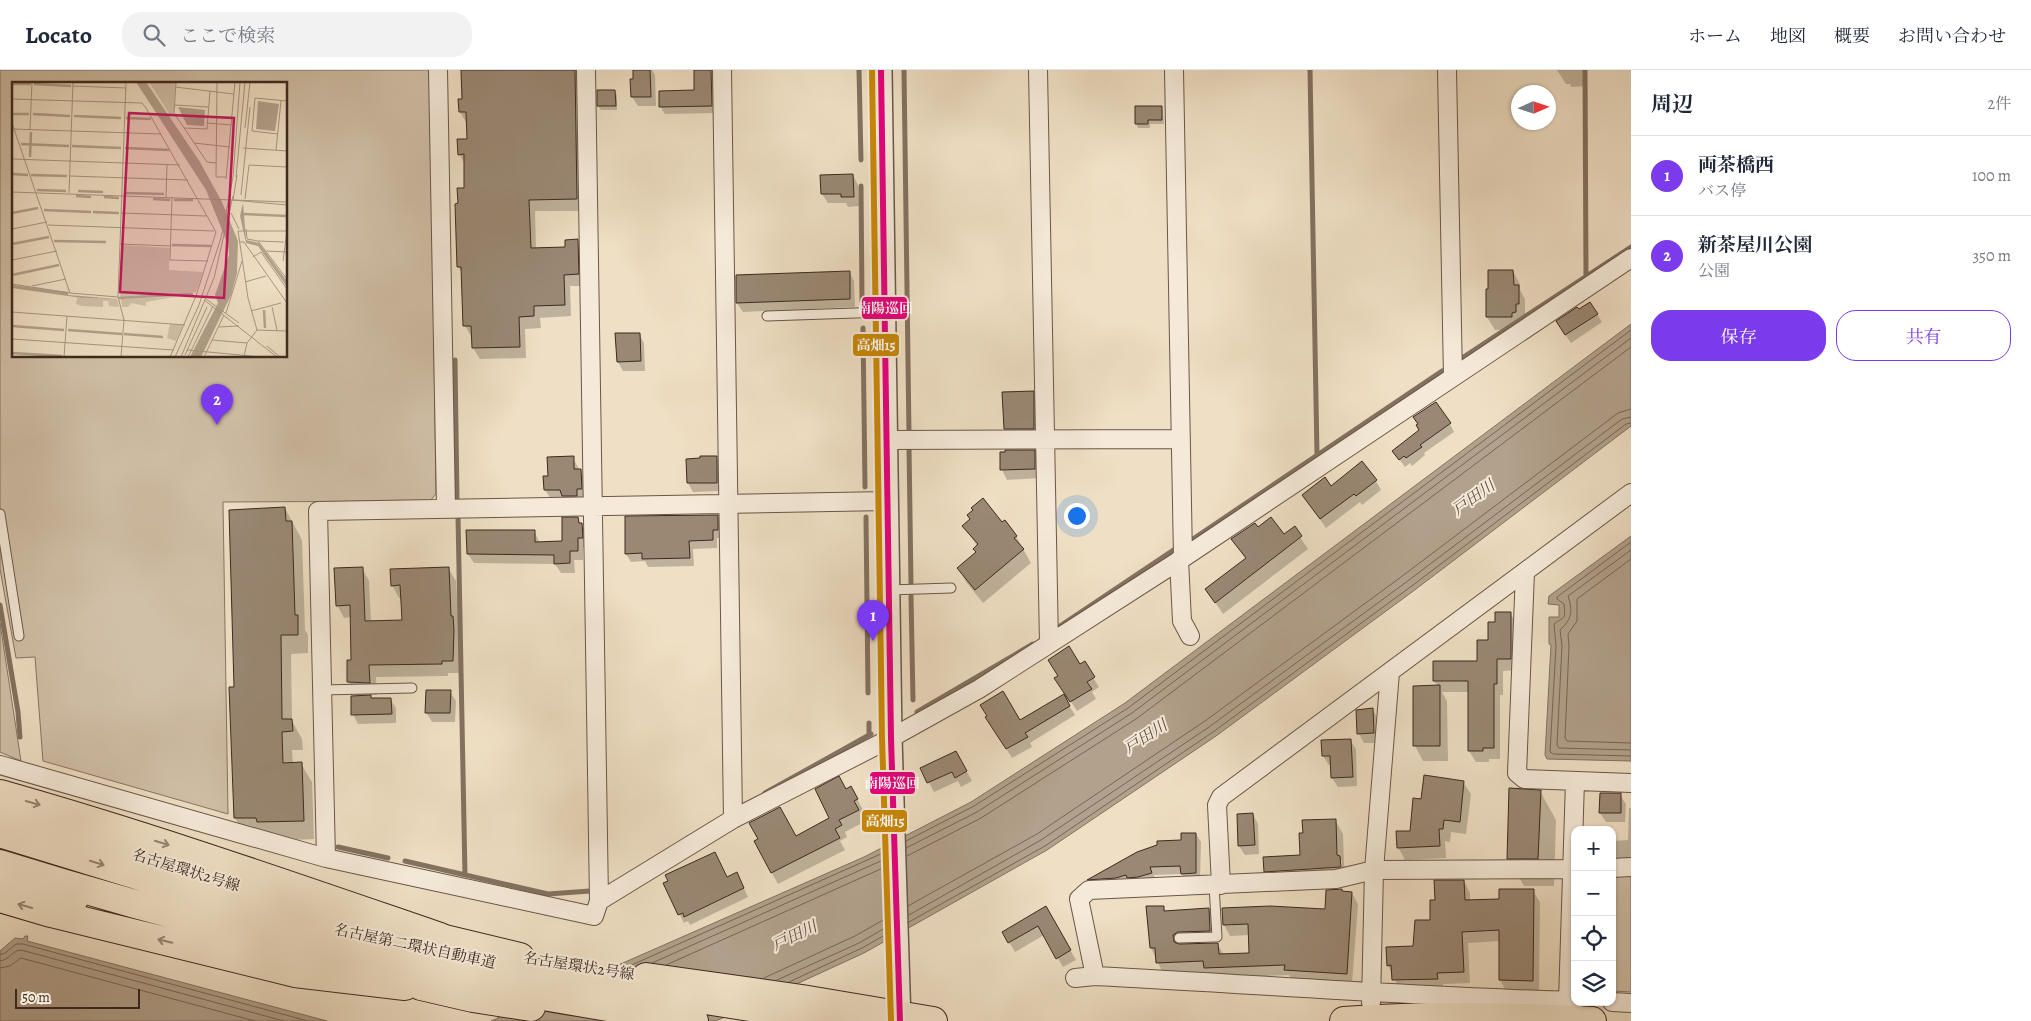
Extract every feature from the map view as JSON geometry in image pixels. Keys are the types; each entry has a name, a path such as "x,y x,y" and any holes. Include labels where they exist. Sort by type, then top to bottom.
{"highway":[{"path":"0,794 66,812 213,858 440,937"},
{"name":"名古屋環状2号線","path":"0,819 148,858 322,911 517,956 580,968 802,999 899,1020 932,1021"},
{"name":"名古屋第二環状自動車道","path":"0,833 176,887 291,918 407,946 541,974 839,1021"},
{"name":"名古屋第二環状自動車道","path":"0,864 174,915 402,970 519,992 694,1021"},
{"path":"0,880 308,960 436,990 473,998 621,1021"},
{"path":"0,898 51,913 295,972 436,990"},
{"path":"1344,1021 1434,1016 1534,1017 1592,1021"}],"street":[{"path":"438,70 446,508"},
{"path":"2,770 326,858 594,916 599,900 586,70"},
{"path":"722,70 733,819"},
{"path":"880,70 891,738 899,1020"},
{"path":"1038,70 1049,644"},
{"path":"1174,70 1181,439 1182,621 1190,636"},
{"path":"1447,70 1453,378"},
{"path":"599,900 733,819 891,738 979,689 1181,559 1631,258"},
{"path":"887,440 1181,439"},
{"path":"1218,885 1217,805 1221,797 1631,493"},
{"path":"326,858 318,512 446,508 888,501"},
{"path":"1525,572 1517,773 1524,779 1631,783"},
{"path":"1371,1000 1374,870 1390,672"},
{"path":"1574,826 1575,781"},
{"path":"1616,868 1631,867"},
{"path":"1095,976 1079,900 1089,890 1336,879 1374,870 1571,870"},
{"path":"1572,961 1573,871"},
{"path":"1075,978 1095,976 1225,982 1371,1000 1571,1001"},
{"path":"1616,1002 1631,1002"}],"lane":[{"path":"767,316 885,312"},
{"path":"0,514 19,636"},
{"path":"889,590 951,588"},
{"path":"322,690 412,688"},
{"path":"1179,938 1217,937 1218,885"}],"shaded area":[{"path":"0,70 430,70 436,494 430,501 223,502 228,814 43,761 35,657 16,658 0,569"},
{"path":"0,623 21,761 0,752"},
{"path":"1631,875 1631,992 1616,991 1616,876"}],"water":[{"name":"戸田川","path":"1631,324 1631,426 1412,592 1216,736 1047,850 864,953 716,1021 491,1021 864,857 971,802 1125,703"},
{"path":"1631,536 1631,761 1547,759 1545,755 1551,645 1549,644 1549,617 1559,617 1559,605 1548,604 1549,596"},
{"path":"25,936 28,936 27,941 327,1021 0,1021 0,951 15,938 23,939"}],"building":[{"path":"461,70 575,70 577,199 529,200 531,248 565,247 565,240 578,239 579,274 564,275 565,305 534,306 534,316 519,317 520,347 472,348 471,326 463,326 461,267 457,267 455,204 458,203 457,188 464,188 464,154 458,155 457,139 467,139 466,112 459,112 458,99 462,99"},
{"path":"633,70 650,70 651,97 631,97 630,79 633,79"},
{"path":"694,70 711,70 712,106 659,107 659,91 694,90"},
{"path":"597,90 615,90 616,106 597,106"},
{"path":"1135,106 1162,106 1162,120 1148,120 1148,124 1135,124"},
{"path":"853,174 854,197 841,197 841,194 821,194 820,175"},
{"path":"1488,270 1513,270 1514,285 1519,285 1519,304 1516,304 1516,312 1512,313 1512,317 1486,317"},
{"path":"850,271 850,299 736,303 736,275"},
{"path":"1590,302 1598,314 1565,335 1556,321 1577,307 1579,309"},
{"path":"615,333 640,333 641,361 617,362"},
{"path":"1034,391 1034,429 1004,429 1002,392"},
{"path":"1436,402 1451,423 1420,445 1422,447 1406,458 1404,456 1399,460 1392,451 1419,430 1416,425 1418,424 1413,417"},
{"path":"1005,450 1035,450 1035,469 1000,470 1000,452 1005,452"},
{"path":"574,456 574,469 581,469 582,489 577,489 577,496 562,496 560,490 544,490 543,476 548,476 547,457"},
{"path":"700,456 717,456 717,483 687,483 686,459 700,458"},
{"path":"1362,461 1377,480 1320,519 1302,495 1325,477 1331,486"},
{"path":"983,498 1002,522 1005,520 1017,536 1014,538 1024,549 975,590 957,568 976,552 973,549 978,544 962,526 970,519 967,515 973,510 971,508"},
{"path":"285,507 286,521 292,521 295,615 298,615 298,635 281,635 282,719 292,719 293,731 282,732 283,763 302,762 304,821 257,822 256,818 234,818 229,687 234,687 229,510"},
{"path":"718,515 718,530 713,530 713,540 689,541 690,558 642,559 642,553 625,554 625,516"},
{"path":"562,517 578,517 579,523 582,523 583,538 578,538 578,551 570,551 570,563 554,564 554,555 467,554 466,530 535,530 535,542 562,541"},
{"path":"1271,517 1284,534 1295,526 1302,536 1215,603 1205,589 1246,558 1231,539 1255,523 1258,527"},
{"path":"363,567 365,621 402,620 400,585 391,586 390,569 449,567 451,616 453,616 454,630 453,661 442,661 442,664 369,665 370,683 347,682 347,660 351,660 350,605 336,606 334,568"},
{"path":"1495,612 1511,612 1511,659 1497,659 1497,684 1494,684 1494,748 1483,748 1483,751 1468,751 1468,681 1433,681 1433,661 1477,661 1477,640 1488,640 1488,622 1495,622"},
{"path":"1069,646 1080,664 1085,661 1095,677 1087,682 1092,689 1070,702 1054,678 1058,676 1048,660"},
{"path":"1440,685 1440,746 1413,746 1413,686"},
{"path":"426,690 451,690 450,713 425,713"},
{"path":"1003,691 1020,720 1064,694 1070,706 1025,733 1028,737 1006,749 985,717 987,716 980,705"},
{"path":"371,695 371,698 391,698 392,714 351,715 351,696"},
{"path":"1373,708 1374,733 1357,734 1356,710"},
{"path":"1351,739 1353,777 1331,778 1330,756 1322,756 1321,740"},
{"path":"956,751 967,771 955,778 952,772 927,783 920,768"},
{"path":"1424,775 1464,781 1460,822 1444,820 1443,829 1439,829 1440,846 1397,848 1396,831 1410,831 1413,798 1421,799"},
{"path":"839,776 846,789 851,786 858,799 854,801 859,810 839,820 842,825 835,829 840,838 771,873 754,841 758,839 749,823 780,807 796,836 829,818 815,789"},
{"path":"1509,788 1541,790 1538,859 1507,859"},
{"path":"1600,793 1621,793 1621,813 1599,813"},
{"path":"1253,813 1255,845 1238,846 1237,814"},
{"path":"1336,819 1337,855 1340,856 1341,867 1264,872 1263,857 1300,855 1299,833 1303,833 1302,820"},
{"path":"1181,833 1196,833 1196,873 1181,874 1180,866 1150,867 1152,873 1138,877 1127,878 1126,875 1116,878 1087,880 1137,852 1157,845 1157,841 1181,840"},
{"path":"715,852 727,877 737,872 744,888 684,917 683,913 678,915 663,883 668,881 665,875"},
{"path":"1434,880 1464,880 1465,900 1499,899 1499,889 1534,889 1533,981 1499,980 1499,930 1462,932 1464,972 1437,973 1438,979 1392,980 1391,965 1387,966 1386,947 1413,946 1415,920 1430,920 1430,900 1435,900"},
{"path":"1342,889 1342,891 1352,892 1347,974 1284,970 1285,965 1204,968 1203,961 1156,963 1155,948 1150,948 1146,906 1164,906 1164,911 1209,908 1210,931 1178,932 1173,935 1174,942 1179,944 1218,943 1219,954 1249,953 1248,924 1223,925 1222,908 1270,906 1325,909 1326,890"},
{"path":"1046,906 1071,950 1056,959 1038,926 1008,943 1002,932"}],"waterway":[{"path":"859,70 861,160"},
{"path":"904,70 909,434"},
{"path":"1310,70 1317,455"},
{"path":"1585,70 1586,277"},
{"path":"861,186 862,301"},
{"path":"1462,358 1631,247"},
{"path":"863,328 865,487"},
{"path":"455,360 457,501"},
{"path":"1190,541 1442,371"},
{"path":"909,447 911,584"},
{"path":"458,516 465,875"},
{"path":"866,517 868,693"},
{"path":"1054,630 1175,549"},
{"path":"911,596 913,700"},
{"path":"0,605 18,712 20,737"},
{"path":"917,712 1033,644"},
{"path":"869,723 869,735"},
{"path":"765,793 871,734"},
{"path":"338,847 388,858"},
{"path":"405,861 548,894 590,891"}],"transit line":[{"name":"高畑15","path":"872,70 882,738 891,1021"},
{"name":"南陽巡回","path":"881,70 891,738 900,1021"}],"place":[{"name":"新茶屋川公園","path":"217,425"},
{"name":"両茶橋西","path":"873,641"}]}
